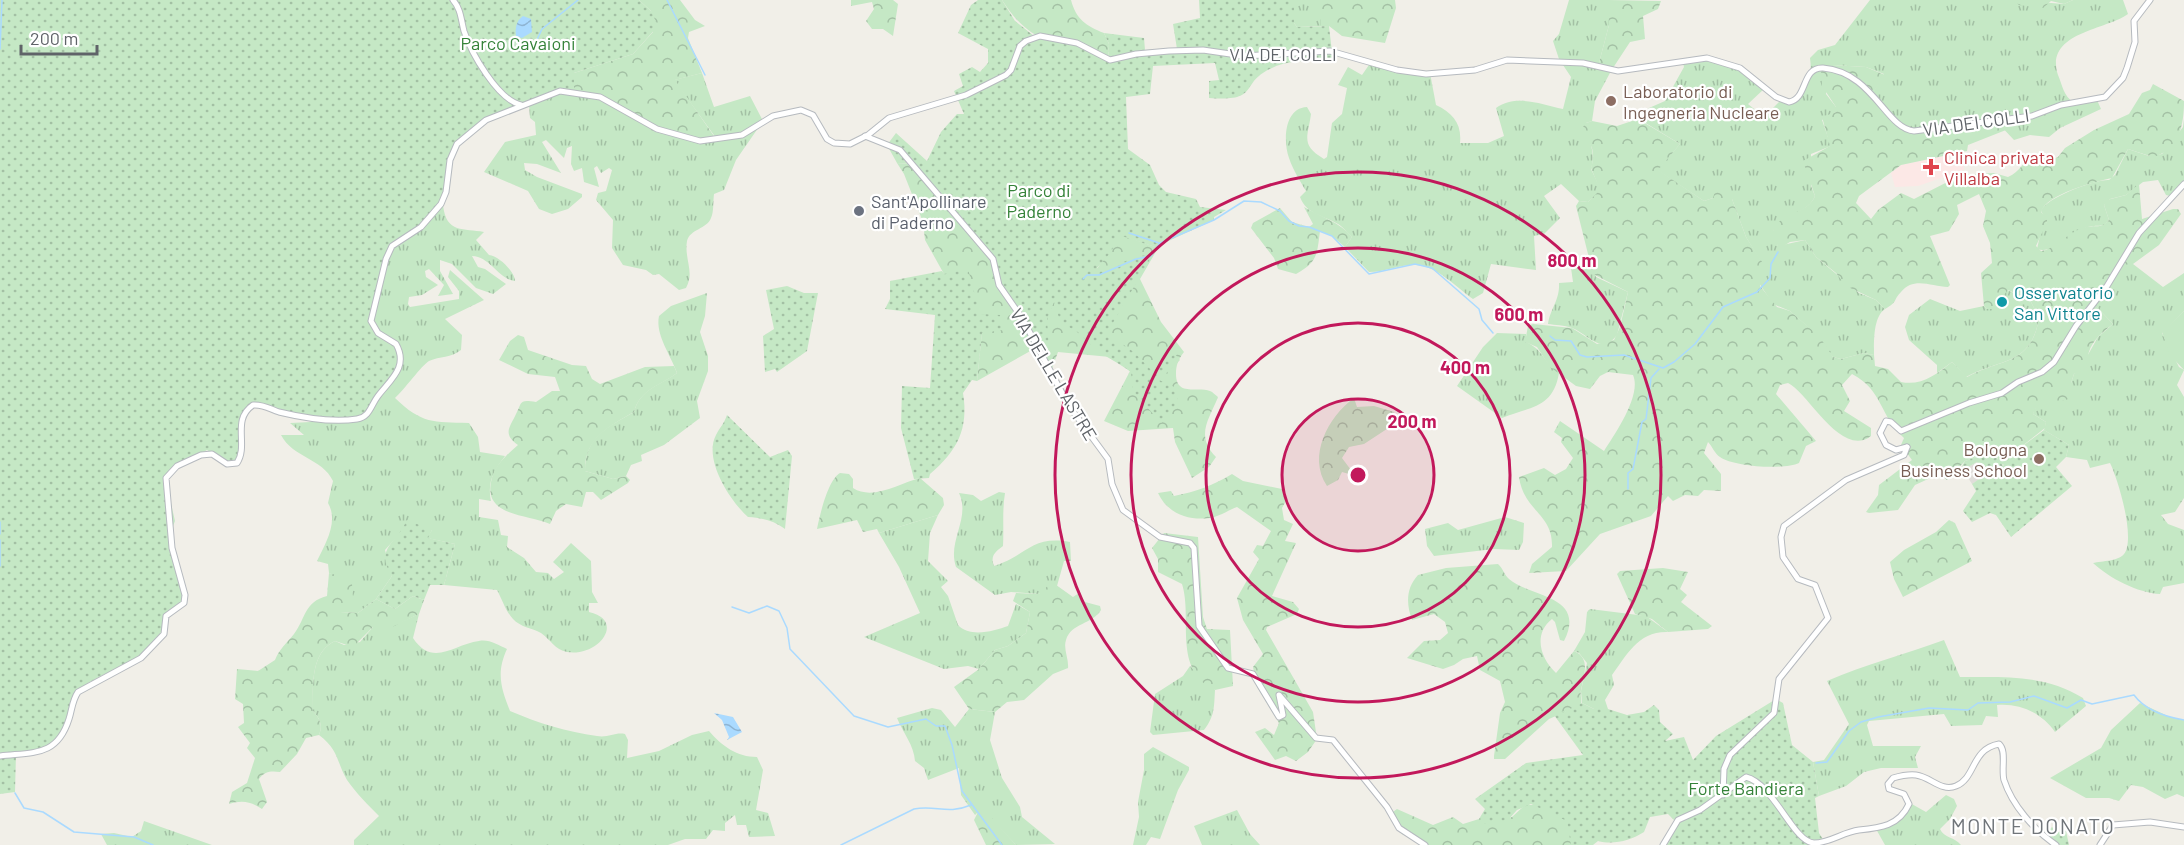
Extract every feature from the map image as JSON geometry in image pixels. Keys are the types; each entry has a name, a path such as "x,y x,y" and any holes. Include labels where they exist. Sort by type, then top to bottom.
{"main road":[{"path":"453,0 459,8 467,39 486,71 503,96 521,105"},
{"name":"VIA DEI COLLI","path":"0,756 45,751 54,746 64,731 78,692 141,658 162,637 166,616 184,603 185,595 171,548 170,514 165,486 166,478 173,469 188,459 205,454 216,456 227,464 235,464 241,455 242,418 253,405 263,405 281,412 318,419 357,419 368,414 400,366 400,352 396,344 375,329 371,317 390,249 424,224 441,204 446,192 450,160 461,139 486,120 560,91 590,94 608,100 662,131 700,141 744,134 773,116 801,110 813,115 823,134 832,142 850,144 889,118 966,95 1006,75 1011,70 1020,46 1040,36 1077,43 1113,60 1136,54 1169,51 1203,50 1235,56 1330,51 1397,70 1426,74 1475,70 1507,60 1576,63 1618,71 1707,58 1740,68 1776,97 1789,102 1799,97 1811,73 1818,69 1826,69 1858,80 1900,126 1914,131 2022,117 2061,105 2102,98 2123,78 2135,42 2134,21 2150,0"},
{"name":"VIA DELLE LASTRE","path":"865,136 900,150 993,259 999,285 1022,318 1069,406 1108,459 1112,484 1123,510 1160,537 1190,543 1194,548 1196,614 1199,626 1228,668 1253,674 1270,705 1282,718 1278,698 1282,697 1316,738 1328,738 1338,745 1387,807 1399,828 1424,844"},
{"path":"1723,795 1724,769 1730,755 1774,713 1779,680 1828,618 1815,585 1798,579 1783,557 1781,537 1784,526 1846,480 1905,453 1906,447 1892,450 1884,443 1880,433 1886,422 1891,422 1901,431 1909,429 1969,403 2002,393 2018,382 2042,372 2054,362 2076,326 2107,286 2139,233 2184,184"},
{"path":"1663,845 1678,820 1700,810 1746,777 1753,779 1779,804 1798,836 1811,843 1850,832 1884,828 1897,819 1909,804 1905,795 1889,789 1889,781 1893,778 1918,775 1946,788 1954,787 1965,779 1981,753 1999,744 2003,751 2004,779 2010,793 2038,831 2056,845"},
{"path":"2100,845 2113,825 2150,822 2184,827"}],"shaded area":[{"name":"Clinica privata Villalba","path":"1962,152 1964,170 1918,186 1895,187 1891,173 1901,165"},
{"path":"1977,462 1985,476 1972,484 1963,470"}],"green space":[{"path":"0,0 443,205 448,221 457,228 484,232 476,240 489,255 506,265 515,281 504,276 479,257 472,256 478,267 485,269 506,284 493,294 476,288 452,264 440,260 440,271 453,294 438,296 444,285 429,269 425,271 426,277 438,285 422,295 409,297 410,307 459,299 459,291 448,277 450,270 484,300 445,319 462,335 461,350 429,361 395,398 413,413 429,420 469,423 478,437 480,452 505,456 492,477 491,501 479,499 479,517 498,520 501,535 508,536 507,547 524,558 536,572 548,573 554,579 564,572 553,562 571,543 591,561 592,592 598,603 589,603 589,612 600,616 606,622 607,629 598,644 579,652 563,651 541,633 516,622 508,613 497,590 444,585 455,544 427,538 432,530 403,530 385,550 392,576 376,599 358,613 339,612 341,578 329,573 328,564 317,561 331,525 331,510 328,503 333,481 322,467 293,449 281,435 304,435 290,423 311,422 0,18"},
{"name":"Parco Cavaioni","path":"0,0 639,0 651,11 658,26 633,54 574,73 574,91 563,89 484,119 457,141 445,194 429,218 388,250 369,320 376,330 393,345 399,359 390,381 368,411 354,417 328,419 260,404 243,414 241,449 234,463 228,463 207,450 169,472 167,486 175,521 169,536 187,599 166,614 162,630 144,652 132,661 78,690 60,735 50,748 16,754 15,792 0,794"},
{"path":"639,0 680,0 695,20 705,26 689,32 688,38 702,73 675,80 716,139 701,140 652,125 610,100 574,91 574,73 633,54 653,32 651,11"},
{"path":"851,0 893,0 898,4 893,36 883,29 872,29 866,21 874,9 872,2 851,6"},
{"name":"Parco di Paderno","path":"978,0 1002,0 1015,21 1034,36 1071,43 1108,62 1109,44 1104,33 1144,38 1145,50 1177,49 1173,24 1200,18 1199,0 1294,0 1294,23 1297,27 1329,26 1333,61 1302,61 1279,65 1262,74 1248,90 1236,97 1209,98 1209,81 1219,80 1215,63 1153,66 1150,94 1126,97 1128,149 1150,165 1159,185 1166,192 1196,199 1200,207 1226,210 1214,217 1214,220 1158,248 1119,235 1111,252 1097,268 1103,271 1135,257 1153,254 1107,333 1135,353 1151,370 1175,354 1180,360 1159,380 1181,390 1173,410 1161,423 1133,391 1131,372 1099,351 1077,332 1061,324 1054,302 1047,319 1049,348 1040,348 1026,317 1001,284 997,269 989,257 911,164 897,163 887,145 896,133 927,161 941,132 957,114 964,114 954,91 963,86 959,74 972,67 980,72 988,63 988,49 958,33 971,5"},
{"path":"1002,0 1071,0 1083,21 1104,33 1109,44 1108,63 1099,57 1055,44 1032,33 1012,14"},
{"path":"1294,0 1321,0 1321,26 1297,27 1294,23"},
{"path":"1321,0 1395,0 1396,8 1385,43 1342,36 1329,26 1321,26"},
{"path":"1569,0 1609,0 1609,25 1599,63 1601,68 1611,71 1595,101 1592,121 1586,123 1593,157 1591,169 1601,190 1588,202 1579,201 1561,184 1544,196 1560,218 1544,234 1534,236 1536,270 1491,264 1483,293 1473,299 1439,273 1424,266 1410,265 1369,272 1345,247 1352,237 1344,228 1311,211 1300,197 1306,191 1291,162 1286,143 1287,126 1294,113 1307,107 1311,114 1307,140 1311,149 1324,159 1327,157 1332,123 1342,114 1347,88 1338,85 1348,67 1362,75 1371,62 1395,69 1430,73 1436,105 1455,120 1458,125 1460,143 1488,143 1504,136 1496,108 1504,104 1529,101 1563,109 1571,77 1559,59 1553,41 1559,34"},
{"path":"1609,0 1661,1 1658,9 1643,16 1645,39 1630,42 1611,71 1601,68 1599,63 1609,25"},
{"path":"1870,0 2014,0 2064,4 2073,0 2123,0 2128,14 2080,34 2068,41 2060,50 2056,61 2058,75 2068,97 2074,103 2097,100 2101,109 2060,128 2049,137 2030,135 2014,140 1997,122 1907,131 1872,94 1884,74 1866,67 1832,65 1826,94 1836,107 1836,112 1822,120 1831,146 1811,154 1811,186 1815,196 1806,207 1777,225 1773,231 1778,246 1805,240 1816,257 1859,293 1876,300 1885,309 1876,324 1874,355 1864,353 1841,359 1833,357 1808,327 1790,311 1773,304 1759,283 1763,265 1746,237 1732,199 1713,198 1704,201 1657,170 1680,144 1639,119 1649,108 1665,101 1684,67 1683,63 1697,61 1727,65 1765,88 1748,104 1764,117 1781,100 1791,102 1801,92 1810,78 1810,58 1818,50 1835,45"},
{"path":"2014,0 2073,0 2064,4 2051,1 2043,8 2019,5"},
{"path":"1832,65 1866,67 1885,75 1872,94 1907,131 1996,122 2006,130 1968,145 1967,151 1901,165 1859,196 1856,203 1871,219 1878,210 1901,193 1914,199 1961,175 1994,173 2008,177 2029,158 2037,154 2049,160 2058,157 2065,148 2094,130 2129,114 2142,93 2150,90 2153,84 2184,101 2183,119 2174,143 2162,154 2153,157 2128,149 2112,178 2061,194 2052,200 2041,212 2047,218 2047,222 2036,246 2041,251 2046,250 2081,229 2103,225 2109,220 2104,205 2107,200 2126,195 2139,184 2142,219 2173,209 2178,209 2181,214 2159,245 2133,264 2121,265 2094,304 2113,324 2090,349 2088,369 2074,374 2071,383 2072,398 2035,409 2033,414 2046,422 2045,428 2012,454 2006,465 1999,464 1997,456 1992,452 1965,461 1947,480 1939,474 1915,485 1898,510 1866,512 1878,495 1879,485 1912,460 1901,445 1904,438 1896,430 1870,388 1852,374 1842,385 1850,401 1844,411 1871,428 1871,436 1860,441 1848,439 1837,432 1788,383 1780,385 1776,394 1816,441 1806,446 1799,463 1771,467 1736,463 1718,456 1708,442 1704,453 1721,474 1721,491 1704,490 1698,496 1685,495 1673,501 1668,496 1651,516 1600,534 1566,571 1529,573 1532,564 1552,547 1551,536 1543,519 1526,498 1519,477 1544,468 1555,475 1566,469 1573,458 1561,442 1562,438 1554,432 1560,421 1604,451 1626,414 1634,393 1633,375 1608,372 1600,376 1590,389 1576,386 1550,367 1537,347 1525,342 1528,326 1533,324 1572,328 1597,344 1614,340 1620,327 1628,292 1593,274 1576,206 1579,201 1588,202 1600,190 1591,168 1592,148 1580,131 1586,123 1592,121 1617,126 1638,119 1680,144 1658,170 1704,201 1713,198 1716,188 1726,190 1732,199 1746,237 1764,265 1760,286 1777,307 1790,311 1819,336 1833,357 1841,359 1864,353 1874,355 1875,366 1888,369 1901,382 1908,383 1922,381 1952,362 1967,377 2013,358 2029,345 2035,334 2039,318 2030,300 2008,290 1992,309 1984,306 1981,273 1992,263 1990,243 1983,226 1986,211 1979,194 1957,205 1959,214 1949,231 1930,236 1950,285 1948,287 1912,284 1906,287 1894,303 1885,309 1876,300 1846,286 1836,273 1816,257 1805,240 1790,242 1782,247 1778,246 1772,236 1778,222 1805,207 1815,196 1803,161 1830,146 1822,117 1836,112 1836,107 1822,86 1821,69"},
{"path":"702,73 714,107 750,96 763,121 736,160 724,190 714,194 713,213 709,222 691,234 687,241 690,276 686,288 679,290 659,274 653,275 646,270 623,265 612,248 613,220 596,200 598,193 606,191 612,170 609,168 601,173 597,166 594,168 599,187 584,182 582,168 574,171 571,164 572,146 567,148 564,158 546,140 542,142 561,173 537,164 524,163 525,170 537,177 582,194 582,197 568,209 552,214 539,209 528,191 484,172 505,142 536,135 535,122 530,118 529,105 548,93 601,96 652,125 716,138 674,80"},
{"path":"2184,119 2184,184 2170,196 2166,195 2158,180 2143,182 2126,195 2110,199 2104,205 2109,220 2104,224 2082,229 2050,249 2037,249 2041,231 2047,222 2041,211 2045,206 2072,190 2109,180 2115,175 2128,149 2149,156 2162,154 2183,127"},
{"path":"897,163 911,164 989,257 1024,316 1097,269 1119,234 1158,248 1140,279 1161,322 1184,352 1177,365 1177,381 1184,388 1210,391 1218,397 1208,420 1205,434 1206,442 1216,457 1209,467 1192,478 1175,442 1173,428 1128,431 1104,421 1130,371 1110,357 1058,352 1050,374 1034,349 977,381 982,332 980,315 944,274 925,240 923,222 904,174"},
{"path":"1304,207 1336,224 1352,237 1345,247 1332,236 1320,231 1315,257 1309,265 1296,274 1278,269 1274,258 1251,228 1253,223 1280,208 1292,222 1309,227 1313,224"},
{"path":"1590,264 1596,277 1628,292 1617,335 1605,344 1594,342 1572,328 1548,324 1558,294 1559,283 1573,282 1571,268"},
{"path":"2133,264 2163,287 2184,273 2184,311 2162,333 2179,367 2184,370 2177,385 2184,397 2184,498 2175,512 2161,515 2168,524 2184,530 2184,583 2163,587 2160,594 2142,591 2124,584 2093,563 2122,556 2127,546 2127,523 2121,495 2110,463 2090,468 2087,460 2066,457 2069,445 2044,430 2046,422 2033,414 2034,409 2048,403 2071,383 2074,374 2087,364 2085,360 2098,337 2113,324 2094,304 2121,265"},
{"path":"968,269 980,314 1000,315 1003,330 982,333 977,381 972,380 963,393 964,418 954,448 929,478 914,479 901,428 902,386 930,388 935,315 885,309 890,299 890,281 942,271 944,274"},
{"path":"787,286 804,293 818,293 807,351 777,372 775,369 765,372 763,336 774,329 766,290"},
{"path":"2007,290 2030,300 2039,318 2035,334 2029,345 2013,358 1966,377 1952,362 1937,373 1937,365 1909,340 1905,327 1909,315 1930,299 1960,311 1984,306 1987,309"},
{"path":"707,293 705,316 700,332 708,356 708,371 697,401 700,418 664,445 641,455 642,461 631,465 626,476 613,479 585,471 589,449 600,434 634,412 645,393 677,373 661,338 659,316 671,306"},
{"path":"2184,311 2184,370 2170,355 2162,332"},
{"path":"1497,333 1526,334 1526,342 1532,345 1559,373 1552,393 1540,404 1502,418 1457,386 1483,347"},
{"path":"518,335 524,337 528,350 572,365 586,366 592,379 600,384 645,367 674,366 677,373 646,393 634,412 607,428 593,442 589,450 585,471 613,479 626,476 630,480 628,483 601,500 593,492 586,492 582,507 566,504 556,511 550,524 501,508 494,502 491,493 491,482 495,471 501,461 518,445 510,437 509,430 520,404 524,401 536,402 552,391 560,391 555,377 528,374 499,360 510,341"},
{"path":"1354,398 1357,407 1374,406 1394,412 1400,424 1393,425 1364,444 1349,447 1342,458 1351,470 1349,474 1342,472 1338,480 1327,486 1321,474 1319,462 1323,438 1336,416"},
{"path":"727,415 770,457 788,450 792,456 785,529 767,520 748,517 720,479 713,456 713,445"},
{"path":"2044,430 2069,445 2066,457 2056,467 2072,486 2011,537 1996,515 1990,513 1972,522 1963,511 1976,491 1972,484 1985,475 1977,462 1963,470 1961,468 1965,461 1992,452 2003,466 2012,454"},
{"path":"840,473 849,474 853,479 853,488 869,493 886,490 920,478 943,498 944,505 938,515 879,533 877,529 863,532 857,520 817,529 828,490"},
{"path":"1232,474 1243,481 1282,489 1287,499 1282,508 1284,520 1293,524 1285,541 1296,543 1272,596 1293,602 1299,609 1297,614 1267,627 1266,630 1313,712 1317,739 1308,752 1296,761 1286,756 1275,760 1255,732 1265,728 1274,735 1279,723 1257,687 1253,667 1263,654 1243,620 1237,598 1259,559 1253,552 1257,545 1263,546 1271,531 1237,507 1210,518 1186,517 1167,506 1158,493 1171,491 1174,496 1211,485"},
{"path":"999,492 1005,493 1003,546 994,554 994,566 1046,541 1070,542 1071,561 1064,561 1057,586 1039,594 1011,592 995,595 956,567 954,548 962,511 959,493 973,495 981,501"},
{"path":"938,515 930,533 928,561 948,581 941,587 948,596 958,625 969,631 989,631 1008,626 1016,604 1030,612 1026,633 1008,646 995,650 979,669 968,666 944,669 864,637 920,613 899,567 879,533"},
{"path":"1505,517 1524,523 1523,542 1519,550 1494,549 1434,556 1427,546 1425,529 1448,523 1458,530"},
{"path":"407,520 432,530 428,538 455,544 444,585 430,585 424,600 413,596 395,609 376,599 392,576 385,559 386,552"},
{"path":"1949,520 1955,523 1972,561 1903,597 1894,579 1890,562 1904,550 1936,532"},
{"path":"1164,533 1198,537 1203,617 1207,629 1230,630 1233,686 1215,690 1202,681 1193,670 1186,643 1185,598 1182,584 1158,572 1158,559 1152,548"},
{"path":"1498,564 1509,579 1563,606 1568,615 1569,626 1564,641 1560,640 1552,619 1542,632 1541,646 1550,667 1556,673 1574,651 1583,658 1585,668 1581,705 1549,719 1505,759 1494,759 1500,713 1505,702 1500,681 1480,670 1477,656 1463,659 1443,669 1407,658 1424,641 1440,640 1448,633 1445,622 1434,614 1412,620 1408,596 1411,585 1418,575 1446,568"},
{"path":"1663,568 1688,572 1680,589 1687,595 1681,602 1712,626 1708,629 1668,632 1652,619 1635,614 1617,574 1620,571"},
{"path":"329,573 348,578 352,584 353,598 340,612 358,613 376,599 395,609 413,596 424,600 419,614 384,631 373,627 353,647 335,641 327,646 317,662 313,681 313,711 320,722 319,735 306,738 297,754 280,772 268,772 259,779 267,802 262,809 246,802 229,804 232,792 247,783 255,758 247,748 250,743 238,727 244,723 243,704 235,699 237,669 258,671 275,660 298,628 310,606 327,596"},
{"path":"1052,582 1073,597 1079,593 1085,602 1100,606 1101,610 1069,634 1065,647 1068,668 1053,674 1024,700 1007,702 995,712 969,709 954,687 979,669 995,650 1008,646 1026,633 1030,612 1013,601 1016,593 1039,594"},
{"path":"1590,609 1646,616 1668,632 1649,635 1628,652 1612,675 1614,685 1605,700 1608,709 1594,709 1582,703 1581,691 1587,663 1579,653 1574,651 1585,632 1587,612"},
{"path":"419,614 413,638 428,652 444,652 483,641 507,649 501,680 510,711 575,732 601,736 625,734 628,740 627,758 659,751 692,735 709,731 730,750 757,757 763,770 756,810 768,813 775,836 749,837 746,825 737,825 735,815 725,823 725,831 713,830 706,839 685,839 668,845 354,845 354,840 379,816 347,780 334,751 319,735 320,722 313,711 313,681 317,662 327,646 335,641 344,645 360,642 373,627 401,622"},
{"path":"1944,640 1960,677 2008,677 2038,681 2068,690 2083,698 2086,706 2055,732 2044,719 2030,711 2006,705 1997,705 1998,717 1986,716 1982,725 1951,726 1944,714 1869,721 1867,725 1873,746 1921,746 1915,757 1918,768 1881,768 1864,772 1846,786 1819,796 1813,762 1824,760 1849,724 1827,681"},
{"path":"1190,666 1215,690 1210,720 1204,730 1153,735 1150,732 1155,694 1183,676"},
{"name":"Forte Bandiera","path":"1776,699 1783,703 1792,745 1813,762 1819,796 1815,798 1819,833 1824,841 1821,845 1667,845 1677,823 1668,814 1650,817 1644,832 1633,838 1615,842 1598,841 1593,845 1571,845 1567,821 1531,804 1517,810 1508,820 1482,824 1479,819 1485,809 1475,799 1526,763 1583,755 1554,715 1560,711 1564,712 1582,703 1594,709 1608,709 1627,715 1644,712 1654,705 1659,710 1660,722 1673,734 1665,741 1684,737 1693,760 1716,736"},
{"path":"2140,703 2170,717 2184,720 2184,797 2177,794 2165,799 2143,787 2131,785 2119,801 2109,798 2086,798 2050,778 2101,748 2111,730"},
{"path":"932,708 941,710 955,727 969,709 995,712 990,740 1002,778 1020,807 1022,817 1055,844 1016,845 996,824 978,812 975,815 961,795 959,768 928,780 924,768 915,761 910,744 897,718"},
{"path":"1153,747 1189,767 1189,770 1178,790 1160,839 1151,837 1146,845 1133,845 1139,817 1138,802 1144,770 1144,754"},
{"path":"1946,795 1954,799 1957,806 1950,819 1940,829 1961,845 1885,845 1876,829 1894,822 1910,803 1926,812"},
{"path":"1525,805 1537,805 1568,820 1572,845 1424,845 1402,834 1390,814 1397,809 1433,825 1453,817 1463,824 1479,819 1485,823 1512,817"},
{"path":"1237,810 1250,834 1260,845 1202,845 1194,826"},
{"path":"978,812 989,815 1016,845 986,845 974,820"},
{"path":"144,821 212,845 107,845 101,834 114,833 132,837 141,831"},
{"path":"2052,827 2057,832 2066,831 2069,845 2060,845 2049,838 2048,831"}],"water":[{"path":"523,16 531,19 532,32 522,38 516,36 516,30 517,22"},
{"path":"714,713 733,717 742,732 727,740 729,737 722,720"}],"waterway":[{"path":"0,49 2,0"},
{"path":"534,46 542,29 578,0"},
{"path":"667,0 705,75"},
{"path":"1083,279 1087,275 1099,275 1136,259 1151,256 1160,243 1214,220 1244,201 1261,202 1280,211 1289,221 1299,226 1309,227 1332,236 1369,274 1415,264 1432,268 1479,309 1482,320 1493,333"},
{"path":"1129,233 1159,243"},
{"path":"1550,336 1555,340 1571,341 1580,355 1587,357 1624,355 1663,368 1695,344 1723,307 1757,292 1770,278 1771,264 1778,252"},
{"path":"1628,489 1628,473 1633,469 1642,422 1646,419 1651,378 1659,369"},
{"path":"0,522 0,534"},
{"path":"0,540 0,566"},
{"path":"732,607 749,613 767,606 779,611 787,628 790,649 854,716 888,727 926,719 936,726 945,726 952,745 962,791 1002,845"},
{"path":"1816,763 1827,762 1849,731 1861,722 1929,708 1968,710 1978,703 2010,702 2034,696 2067,708 2081,700 2092,704 2134,695 2156,712 2184,720"},
{"path":"15,793 24,808 43,812 74,832 134,837 153,845"},
{"path":"841,845 914,809 948,810 971,805"}],"place":[{"name":"Laboratorio di Ingegneria Nucleare","path":"1611,101"},
{"name":"Clinica privata Villalba","path":"1931,167"},
{"name":"Sant'Apollinare di Paderno","path":"859,211"},
{"name":"Osservatorio San Vittore","path":"2002,302"},
{"name":"Bologna Business School","path":"2039,459"}],"district":[{"name":"MONTE DONATO","path":"2033,825"}]}
